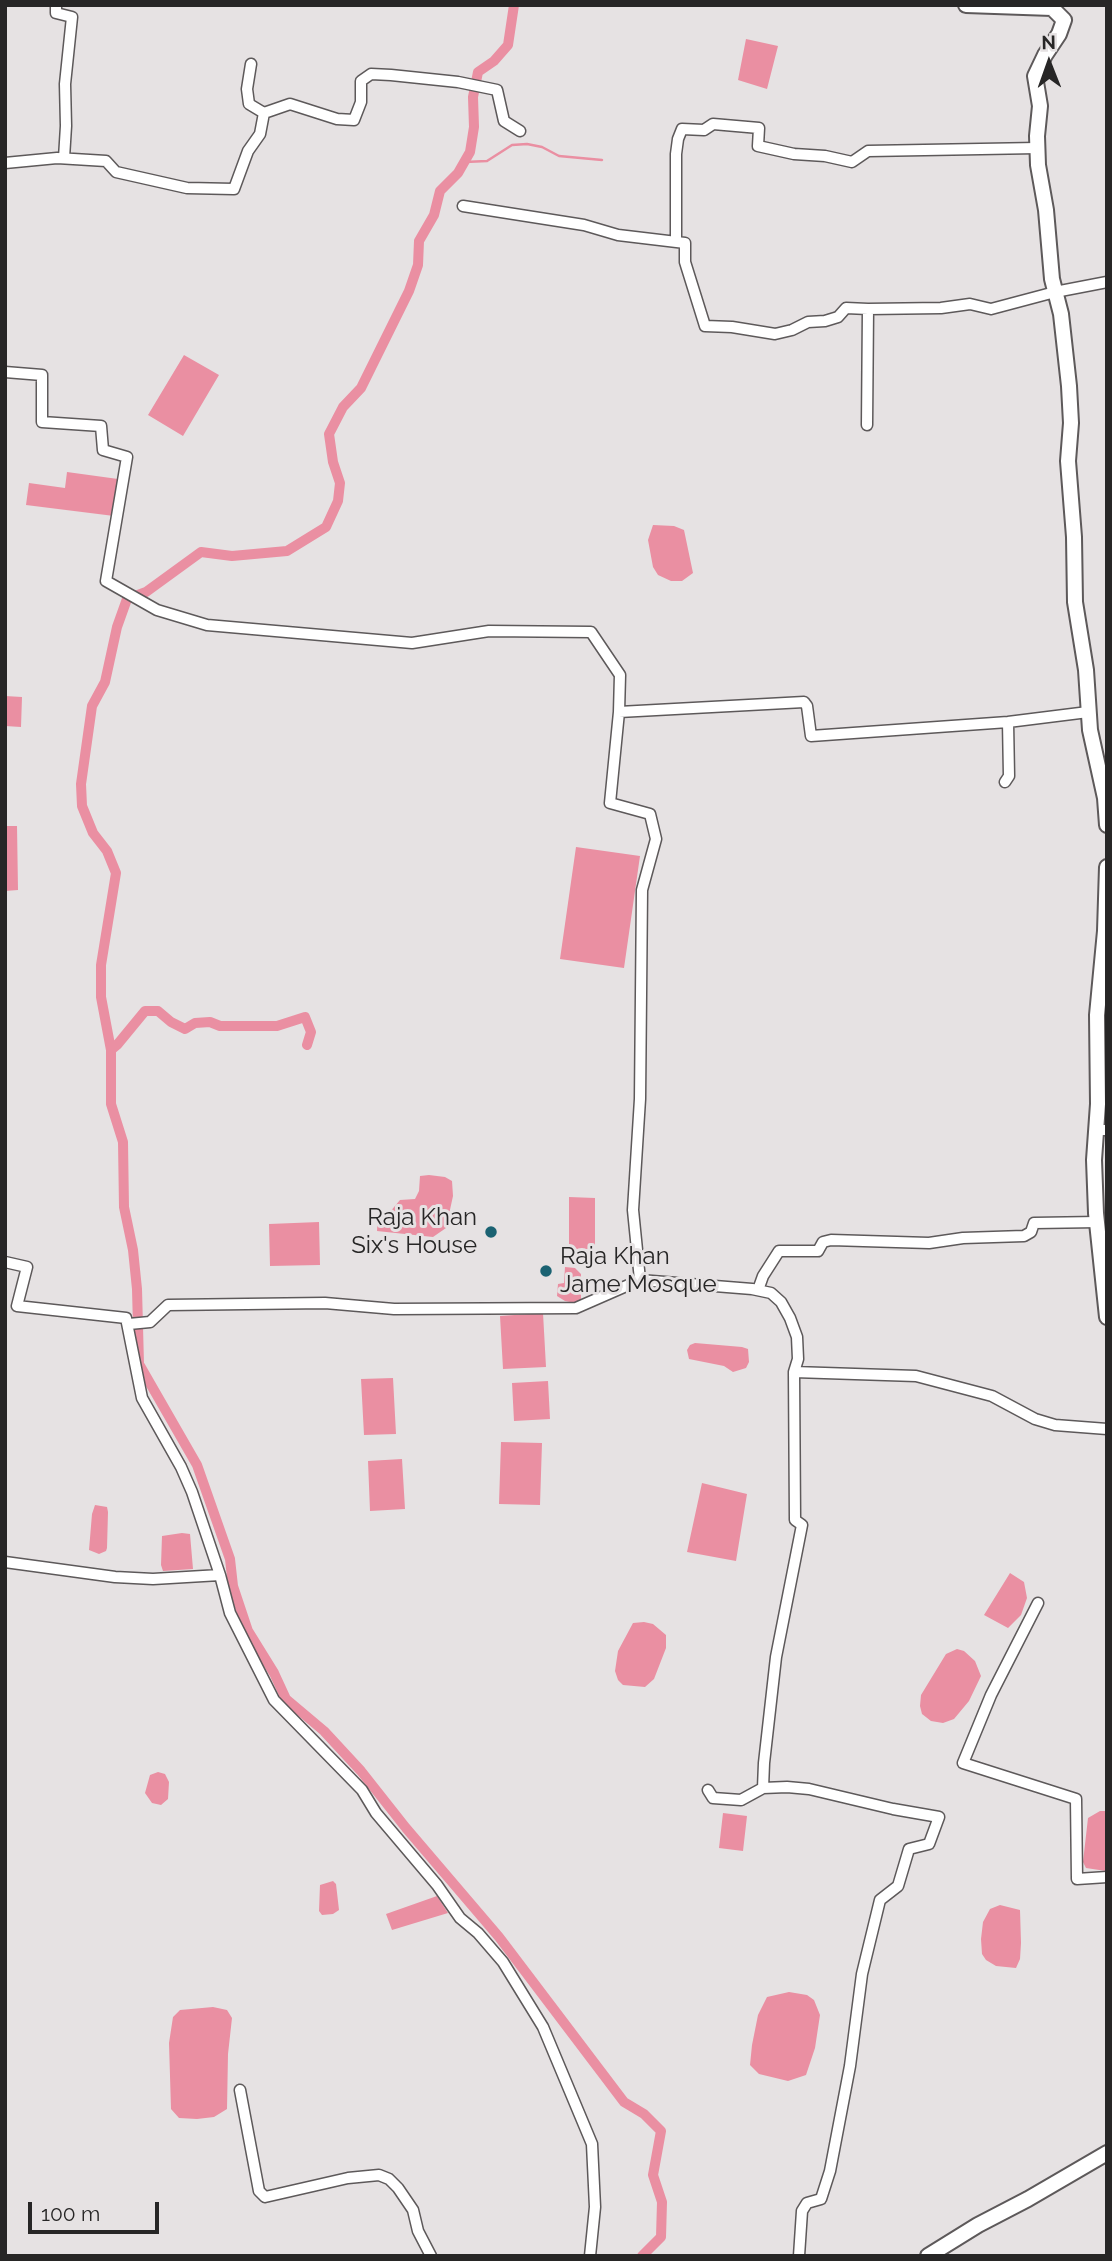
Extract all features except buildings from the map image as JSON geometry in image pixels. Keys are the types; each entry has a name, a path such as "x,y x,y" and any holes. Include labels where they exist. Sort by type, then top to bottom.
{"street":[{"path":"56,5 56,13 72,17 65,84 64,158"},
{"path":"966,5 1058,7 1064,20 1035,76 1040,106 1037,148 1069,386 1068,461 1074,537 1075,602 1086,670 1088,712 1102,757 1107,825"},
{"path":"251,64 247,89 249,104 264,113"},
{"path":"264,113 290,104 337,119 354,120 361,102 361,81 371,74 458,82 497,90 504,121 520,131"},
{"path":"5,163 64,158 106,161 117,173 187,188 234,189 247,151 260,134 264,113"},
{"path":"676,240 676,153 682,129 704,130 713,124 759,128 758,146 852,162 868,151 1037,148"},
{"path":"463,206 584,225 618,235 685,243 685,262 705,326 775,334 808,322 838,317 846,308 942,308 970,304 991,309 1107,282"},
{"path":"867,425 868,309"},
{"path":"5,372 42,375 42,422 101,426 103,450 127,457 106,581 157,610 207,625 412,643 489,631 591,632 620,675 610,803 650,814 656,839 642,890 640,1099 634,1210 640,1280"},
{"path":"618,712 804,702 810,719 811,736 1009,722 1088,712"},
{"path":"1005,782 1009,776 1009,722"},
{"path":"1107,867 1105,931 1097,1015 1101,1130 1094,1160 1096,1213 1107,1317"},
{"path":"758,1290 763,1276 779,1251 818,1251 824,1242 831,1240 929,1243 964,1238 1024,1236 1031,1232 1034,1223 1098,1222"},
{"path":"5,1262 27,1267 17,1307"},
{"path":"129,1324 150,1322 169,1305 325,1303 394,1309 576,1308 640,1280 771,1293 781,1302 797,1337 798,1359 794,1372 795,1520 802,1525 776,1657 763,1788"},
{"path":"5,1299 17,1307 126,1318 142,1398 192,1492 230,1613 274,1700 362,1790 376,1813 438,1885 460,1918 478,1933 503,1962 543,2026 592,2144 595,2207 590,2256"},
{"path":"794,1372 916,1376 992,1396 1035,1419 1055,1426 1107,1429"},
{"path":"5,1562 116,1577 153,1579 220,1575"},
{"path":"1038,1603 991,1695 963,1763 1076,1800 1077,1879 1107,1877"},
{"path":"708,1790 713,1798 741,1800 763,1788 809,1789 939,1817 929,1844 909,1849 898,1886 880,1900 862,1974 850,2066 830,2171 821,2199 807,2203 802,2211 799,2256"},
{"path":"240,2090 259,2192 265,2197 348,2178 379,2175 389,2179 398,2188 413,2210 418,2231 431,2256"},
{"path":"928,2256 1107,2153"}],"shaded area":[{"path":"746,39 778,46 767,89 738,80"},
{"path":"184,355 219,375 183,436 148,415"},
{"path":"67,472 118,479 114,516 26,505 29,483 65,488"},
{"path":"653,525 674,526 684,530 693,573 682,581 671,581 658,575 653,567 648,540"},
{"path":"5,696 22,697 21,727 5,726"},
{"path":"5,826 17,826 18,890 5,891"},
{"path":"576,847 640,856 624,968 560,959"},
{"path":"420,1176 445,1177 452,1181 453,1196 446,1228 433,1237 377,1231 378,1213 389,1213 400,1200 415,1199 419,1191"},
{"path":"569,1197 595,1198 595,1249 569,1249"},
{"path":"319,1222 320,1265 270,1266 269,1224"},
{"path":"565,1267 575,1268 581,1274 581,1301 565,1301 557,1296 558,1284 564,1283"},
{"path":"543,1313 546,1367 503,1369 500,1316"},
{"path":"695,1343 748,1349 749,1362 746,1368 733,1372 724,1366 689,1359 687,1350"},
{"path":"393,1378 396,1434 364,1435 361,1379"},
{"path":"548,1381 550,1419 514,1421 512,1383"},
{"path":"501,1442 542,1443 540,1505 499,1504"},
{"path":"402,1459 405,1509 370,1511 368,1461"},
{"path":"702,1483 747,1494 736,1561 687,1552"},
{"path":"95,1505 107,1507 108,1512 107,1548 99,1554 89,1550"},
{"path":"190,1534 193,1569 163,1571 162,1536"},
{"path":"1010,1573 1024,1582 1027,1598 1021,1615 1008,1628 984,1615"},
{"path":"633,1623 653,1624 666,1635 666,1648 654,1679 645,1687 623,1685 615,1671 618,1651"},
{"path":"957,1649 964,1651 975,1661 981,1676 969,1701 954,1719 943,1723 931,1721 922,1714 921,1695 946,1654"},
{"path":"158,1772 165,1774 169,1782 168,1799 161,1805 152,1803 145,1793 150,1775"},
{"path":"1100,1811 1107,1811 1106,1871 1086,1868 1083,1862 1088,1818"},
{"path":"723,1813 747,1816 743,1851 719,1848"},
{"path":"333,1881 336,1884 339,1910 333,1914 322,1915 319,1911 320,1885"},
{"path":"437,1896 448,1913 392,1930 386,1914"},
{"path":"1000,1905 1020,1910 1020,1959 1016,1968 996,1966 982,1954 983,1922 990,1909"},
{"path":"789,1992 807,1995 814,2000 820,2015 815,2048 806,2075 788,2081 759,2074 750,2065 758,2015 767,1997"},
{"path":"213,2007 227,2010 232,2018 227,2109 214,2117 179,2118 171,2109 169,2043 173,2017 180,2010"}],"waterway":[{"path":"514,5 508,45 494,61 478,72 473,97 474,127 470,152 458,173 440,191 434,215 419,241 418,265 409,291 361,388 343,407 329,434 333,462 340,483 338,501 326,527 287,551 232,556 201,552 146,592 127,599 117,627 105,682 92,706 81,784 82,806 93,833 107,851 116,873 101,965 101,997 111,1050 111,1104 123,1142 124,1207 133,1250 137,1289 139,1364 197,1465 230,1559 233,1586 248,1631 274,1673 286,1699 324,1731 361,1771 499,1937 624,2102 644,2114 661,2131 653,2175 662,2202 661,2237 642,2256"},
{"path":"465,162 487,161 512,145 527,144 542,147 559,156 602,160"},
{"path":"111,1050 145,1011 158,1011 185,1029 195,1023 210,1022 220,1026 277,1026 305,1017 311,1032 307,1045"}],"place":[{"name":"Raja Khan Six's House","path":"491,1232"},
{"name":"Raja Khan Jame Mosque","path":"546,1271"}]}
